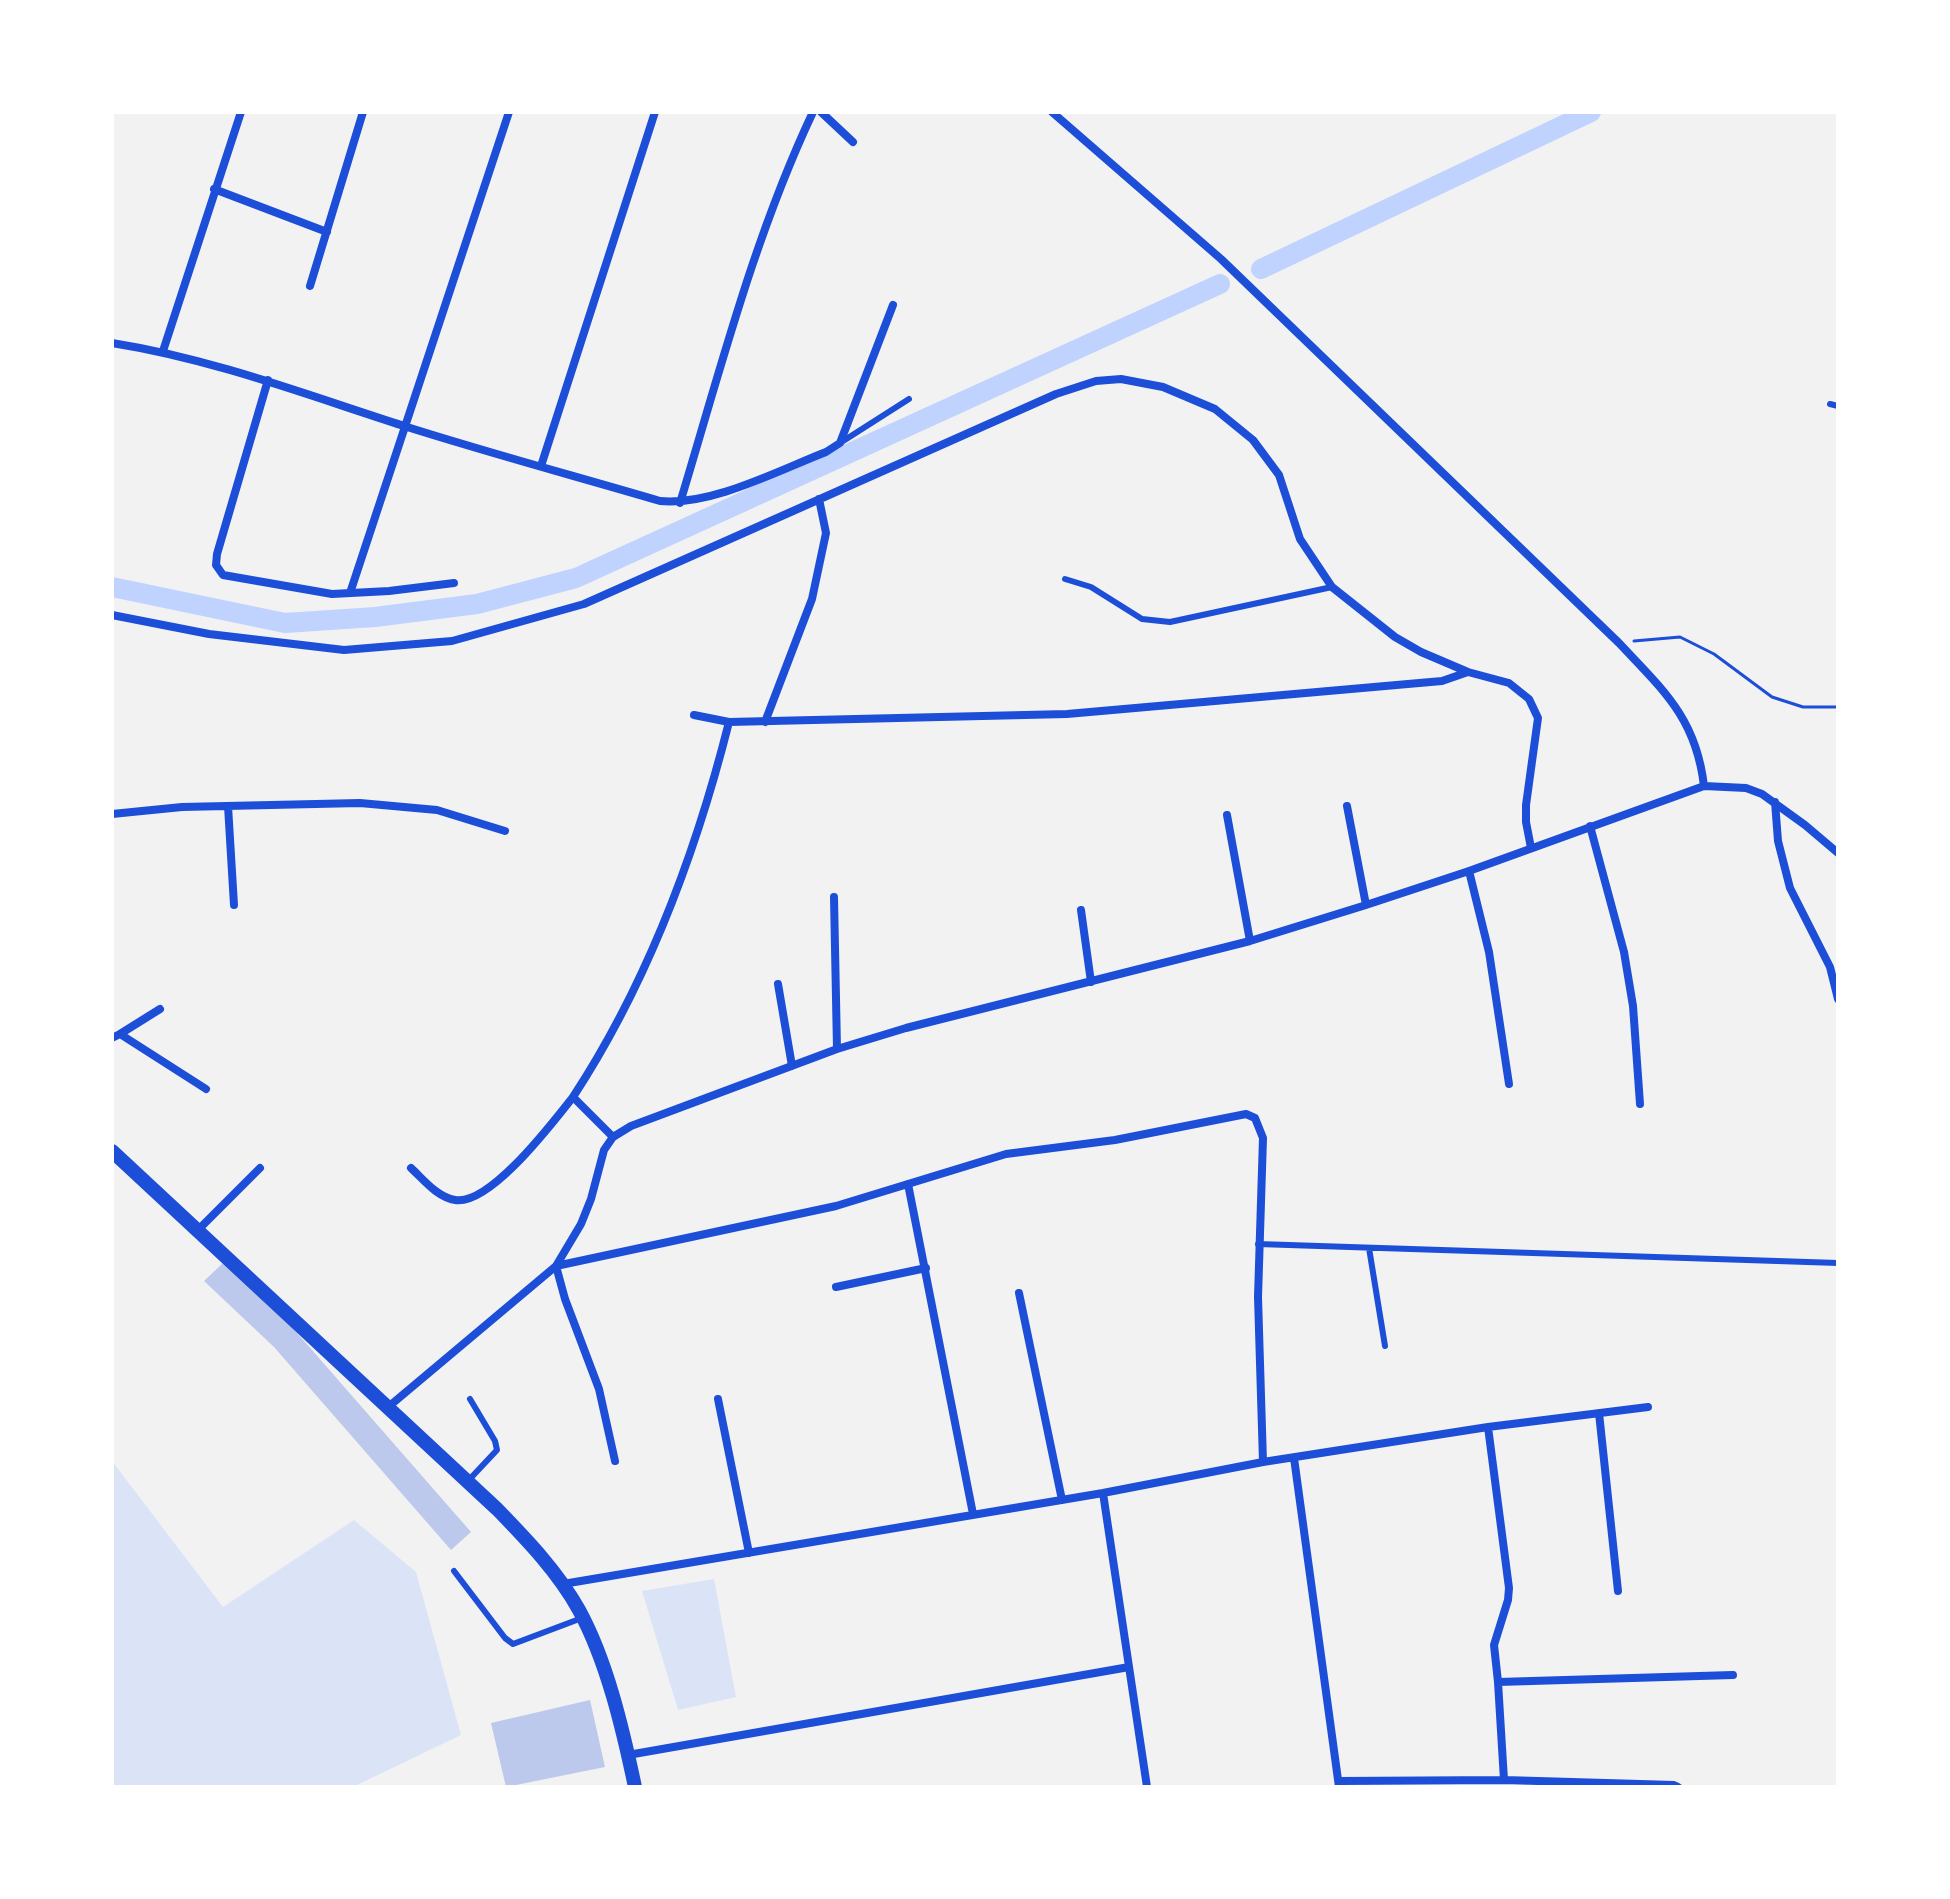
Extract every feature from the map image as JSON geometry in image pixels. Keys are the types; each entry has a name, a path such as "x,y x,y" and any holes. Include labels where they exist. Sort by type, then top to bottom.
{"street":[{"path":"163,351 241,112"},
{"path":"310,286 363,112"},
{"path":"350,593 509,112"},
{"path":"541,466 655,112"},
{"path":"680,503 761,234 813,112"},
{"path":"821,112 853,142"},
{"path":"1052,112 1221,259 1619,643 1671,699 1688,725 1700,756 1704,786"},
{"path":"214,189 327,232"},
{"path":"112,343 163,351 268,380 405,426 660,501 680,503 703,499 826,452 840,443 893,305"},
{"path":"112,615 209,634 344,650 452,641 584,604 1056,394 1096,381 1121,379 1163,387 1215,409 1253,440 1279,475 1300,539 1332,587 1395,637 1421,652 1468,672 1509,683 1529,699 1538,718 1526,805 1531,848"},
{"path":"268,380 217,554 216,565 223,575 332,594 454,583"},
{"path":"765,722 812,599 826,533 819,499"},
{"path":"694,715 729,722 765,722 1067,714 1442,681 1468,672"},
{"path":"411,1168 439,1193 452,1199 464,1200 480,1193 534,1146 573,1097 604,1048 643,972 675,893 729,722"},
{"path":"386,1409 556,1266 581,1224 604,1150 613,1137 631,1126 837,1049 906,1028 1250,941 1366,905 1704,786 1746,788 1775,802 1838,853"},
{"path":"1775,802 1778,841 1790,888 1830,967 1838,999"},
{"path":"112,814 228,806 360,803 437,810 505,831"},
{"path":"228,806 234,905"},
{"path":"1347,806 1366,905"},
{"path":"1227,815 1250,941"},
{"path":"1590,826 1624,952 1633,1006 1640,1104"},
{"path":"1469,871 1489,952 1509,1084"},
{"path":"834,897 837,1049"},
{"path":"1081,910 1091,982"},
{"path":"778,984 792,1066"},
{"path":"160,1009 116,1036 206,1089"},
{"path":"573,1097 613,1137"},
{"path":"556,1266 836,1206 1006,1154 1115,1140 1246,1114 1255,1118 1263,1138 1258,1244 1263,1462"},
{"path":"112,1151 535,1548 563,1584 582,1618 608,1684 635,1787"},
{"path":"198,1230 260,1168"},
{"path":"908,1184 973,1514"},
{"path":"556,1266 599,1389 615,1461"},
{"path":"836,1287 926,1268"},
{"path":"1019,1293 1062,1500"},
{"path":"718,1399 749,1553"},
{"path":"563,1584 1103,1493 1263,1462 1488,1427 1648,1407"},
{"path":"1599,1413 1618,1591"},
{"path":"1488,1427 1509,1588 1494,1645 1504,1780"},
{"path":"1294,1458 1339,1784 1504,1780 1678,1787"},
{"path":"1103,1493 1147,1787"},
{"path":"628,1755 1129,1667"},
{"path":"1498,1682 1733,1675"}],"lane":[{"path":"840,443 909,399"},
{"path":"1830,404 1838,406"},
{"path":"1065,579 1091,587 1142,619 1170,622 1332,587"},
{"path":"1258,1244 1838,1263"},
{"path":"1369,1248 1385,1346"},
{"path":"467,1482 497,1450 495,1441 470,1399"},
{"path":"454,1571 505,1638 513,1644 582,1618"}],"path":[{"path":"1619,643 1680,637 1714,654 1772,697 1803,707 1838,707"}],"shaded area":[{"path":"112,1461 223,1607 354,1520 416,1572 461,1735 358,1787 112,1787"},
{"path":"714,1579 736,1697 678,1710 642,1591"}],"building":[{"path":"224,1262 291,1326 471,1532 451,1550 274,1347 204,1281"},
{"path":"590,1700 605,1767 506,1787 491,1723"}],"waterway":[{"path":"1261,269 1591,112"},
{"path":"112,587 285,623 375,617 477,604 576,578 1220,284"}]}
